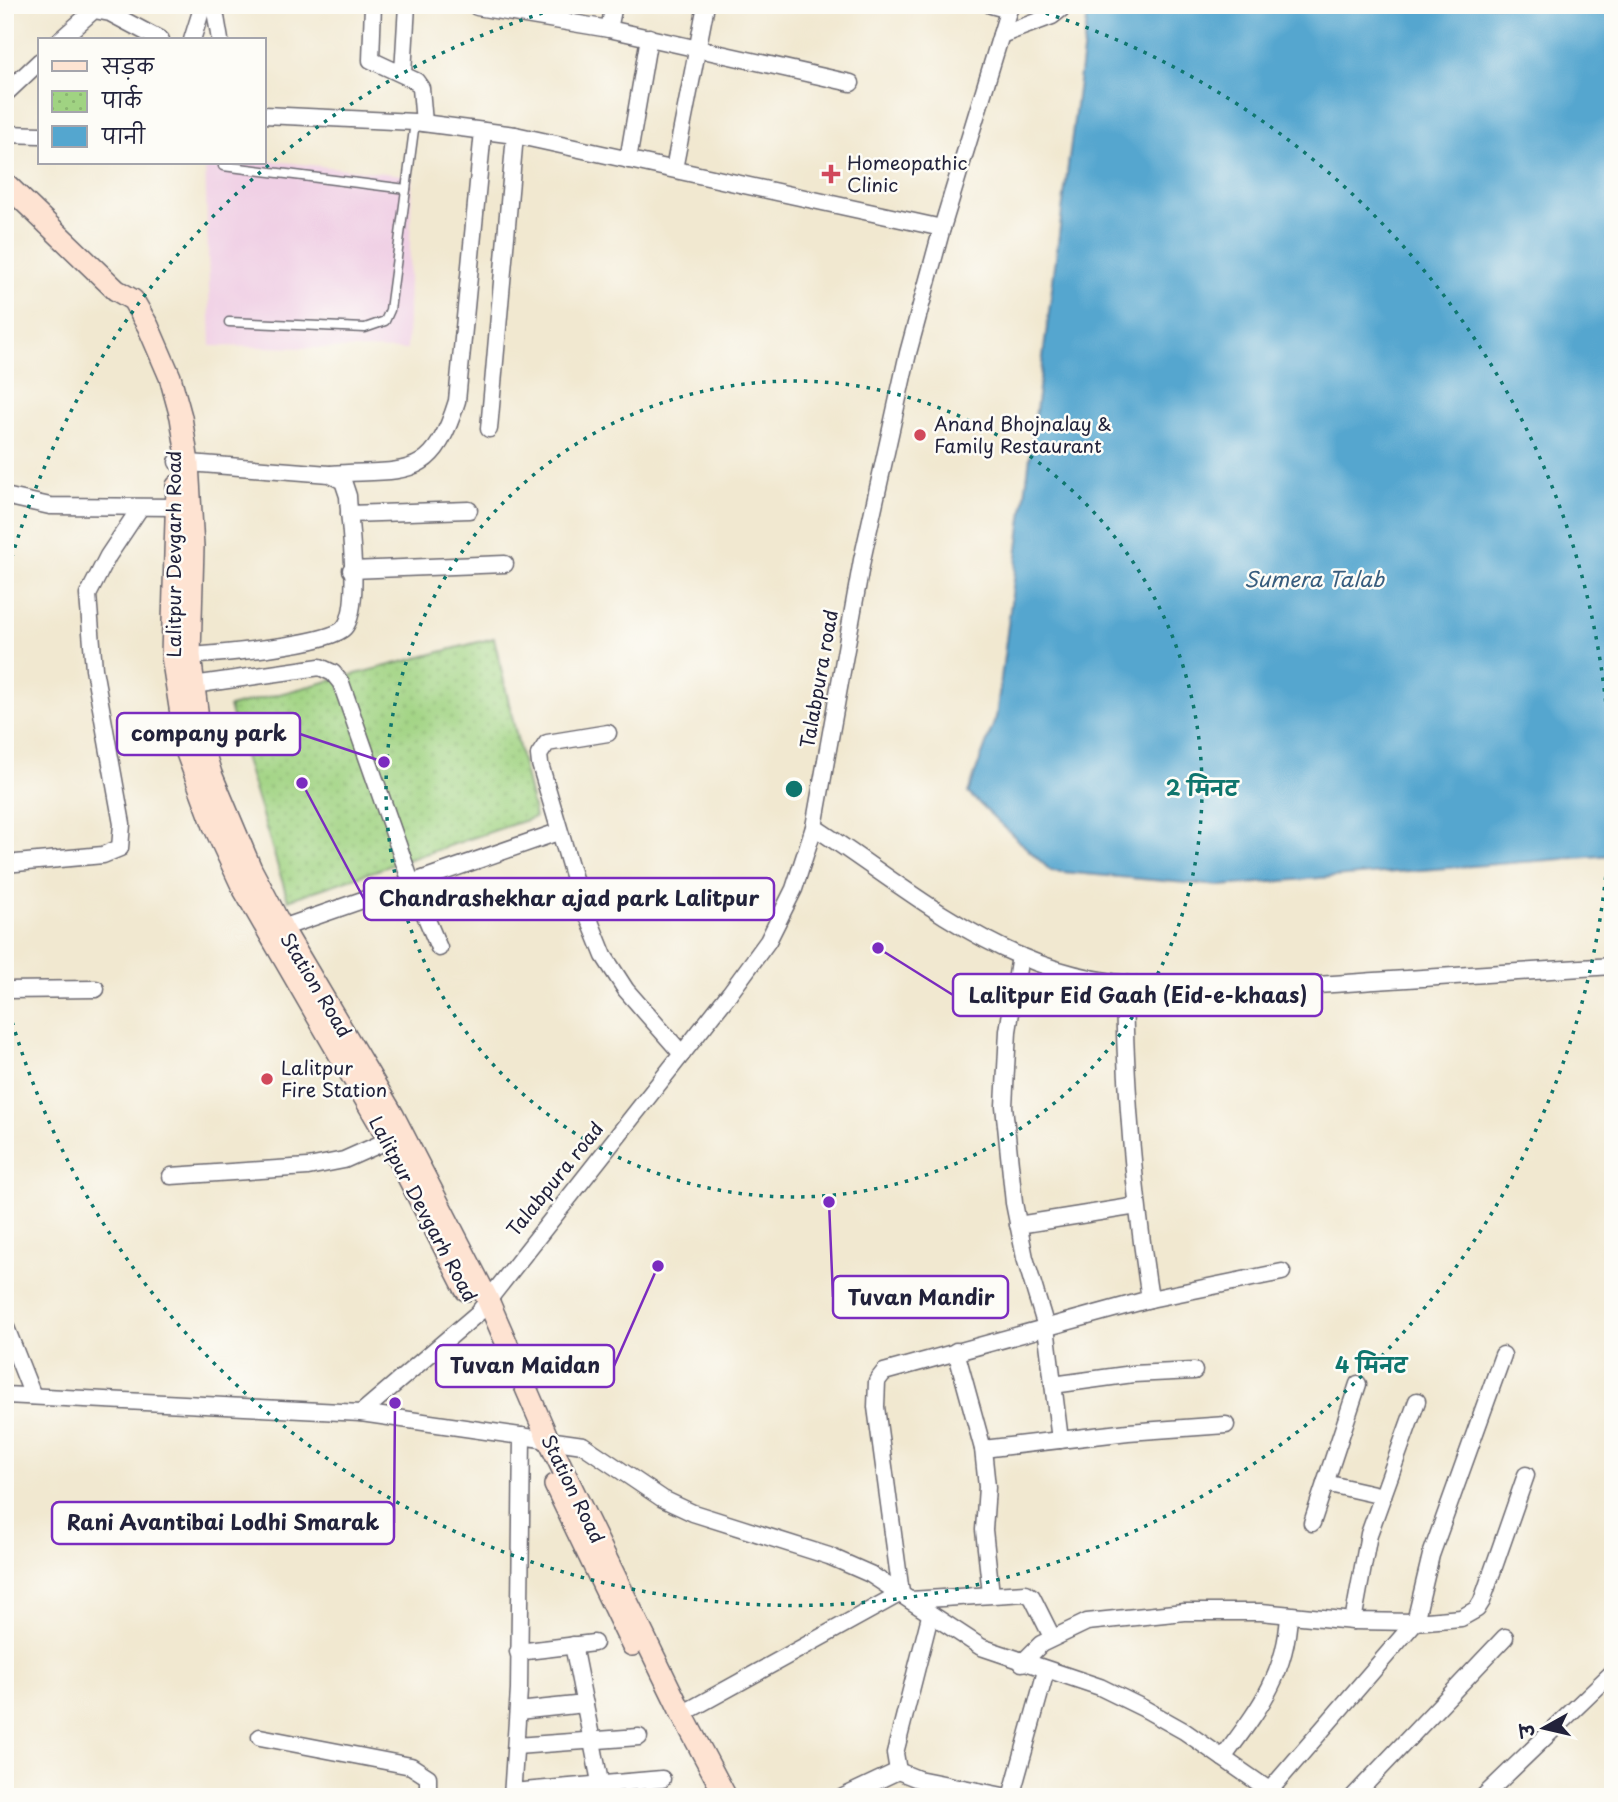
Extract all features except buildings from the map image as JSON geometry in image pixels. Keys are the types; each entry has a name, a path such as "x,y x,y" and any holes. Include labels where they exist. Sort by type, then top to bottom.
{"main road":[{"name":"Lalitpur Devgarh Road","path":"5,183 116,290 162,393 182,463 176,507 187,753 214,826 267,932 389,1140 482,1306 535,1438 583,1547 709,1797"},
{"name":"Station Road","path":"182,463 193,547 181,656 192,685 201,742 211,775 251,869 282,928 393,1115 482,1306"},
{"name":"Station Road","path":"535,1438 726,1797"}],"street":[{"path":"193,38 203,5"},
{"path":"214,5 220,38"},
{"path":"373,5 371,60 403,73 421,88 419,123"},
{"path":"403,73 407,5"},
{"path":"609,29 614,5"},
{"path":"674,170 706,5"},
{"path":"990,5 1009,8"},
{"path":"1001,35 1052,16 1066,5"},
{"path":"477,7 649,37 851,83"},
{"name":"Talabpura road","path":"361,1413 482,1306 768,941 794,889 814,827 862,560 908,354 942,228 1009,8"},
{"path":"62,38 94,10 110,13 157,38"},
{"path":"628,160 649,37"},
{"path":"5,94 38,63"},
{"path":"266,115 419,123 514,135 942,228"},
{"path":"182,463 329,474 400,470 419,465 434,455 447,434 457,401 483,131"},
{"path":"5,134 38,135"},
{"path":"488,429 514,135"},
{"path":"181,656 307,642 335,635 345,627 353,605 348,496 343,481 329,474"},
{"path":"5,496 50,506 176,507"},
{"path":"5,864 103,855 120,848 122,824 94,669 88,596 101,567 140,508"},
{"path":"349,514 469,510"},
{"path":"351,570 505,564"},
{"path":"192,685 320,667 334,673 341,683 411,883 439,948"},
{"path":"608,733 557,740 541,748 540,764 558,832 604,956 626,990 682,1054"},
{"path":"814,827 959,926 1020,956 1061,972 1124,985 1308,986 1613,966"},
{"path":"282,928 558,832"},
{"path":"1020,956 1008,1031 1004,1105 1018,1224 1046,1327 1060,1440"},
{"path":"1124,985 1125,1065 1137,1206 1150,1299"},
{"path":"5,990 96,989"},
{"path":"171,1176 309,1167 344,1160 389,1140"},
{"path":"1018,1224 1137,1206"},
{"path":"906,1596 876,1407 877,1381 884,1372 894,1367 1150,1299 1282,1272"},
{"path":"5,1325 33,1396"},
{"path":"956,1351 983,1449 987,1487 984,1530 991,1594"},
{"path":"5,1395 361,1413 583,1446 663,1499 693,1513 830,1556 870,1574 906,1596 930,1616 981,1647 1100,1687 1143,1707 1274,1793 1415,1622 1431,1555 1503,1355"},
{"path":"1053,1385 1133,1374 1194,1371"},
{"path":"1312,1523 1358,1384"},
{"path":"1353,1621 1363,1556 1418,1401"},
{"path":"983,1449 1226,1425"},
{"path":"535,1438 518,1652 518,1712 512,1794 602,1791 662,1779"},
{"path":"1022,1662 1052,1637 1087,1622 1184,1612 1289,1615 1353,1621 1415,1622 1461,1618 1477,1609 1526,1475"},
{"path":"1325,1483 1383,1496"},
{"path":"682,1714 906,1596 1026,1593 1032,1597 1052,1637"},
{"path":"1223,1758 1273,1686 1283,1661 1289,1615"},
{"path":"898,1771 895,1752 930,1616"},
{"path":"1353,1797 1506,1637"},
{"path":"518,1652 594,1643"},
{"path":"573,1645 602,1791"},
{"path":"843,1797 898,1771 918,1779 1009,1797 1046,1671"},
{"path":"1483,1797 1613,1672"},
{"path":"518,1712 584,1704"},
{"path":"260,1737 411,1766 428,1777 428,1797"},
{"path":"516,1746 639,1737"}],"lane":[{"path":"229,322 365,328 385,321 390,310 419,123"},
{"path":"223,166 407,189"}],"shaded area":[{"path":"266,160 412,176 407,350 211,346 205,164 266,164"}],"green space":[{"path":"494,638 535,817 288,900 229,707"}],"water":[{"name":"Sumera Talab","path":"1089,5 1613,5 1613,855 1220,886 1051,871 968,793 996,717"}],"place":[{"name":"Homeopathic Clinic","path":"831,174"},
{"name":"Anand Bhojnalay & Family Restaurant","path":"920,435"},
{"name":"company park","path":"384,762"},
{"name":"Chandrashekhar ajad park Lalitpur","path":"302,783"},
{"name":"Lalitpur Eid Gaah (Eid-e-khaas)","path":"878,948"},
{"name":"Lalitpur Fire Station","path":"267,1079"},
{"name":"Tuvan Mandir","path":"829,1202"},
{"name":"Tuvan Maidan","path":"658,1266"},
{"name":"Rani Avantibai Lodhi Smarak","path":"395,1403"}]}
